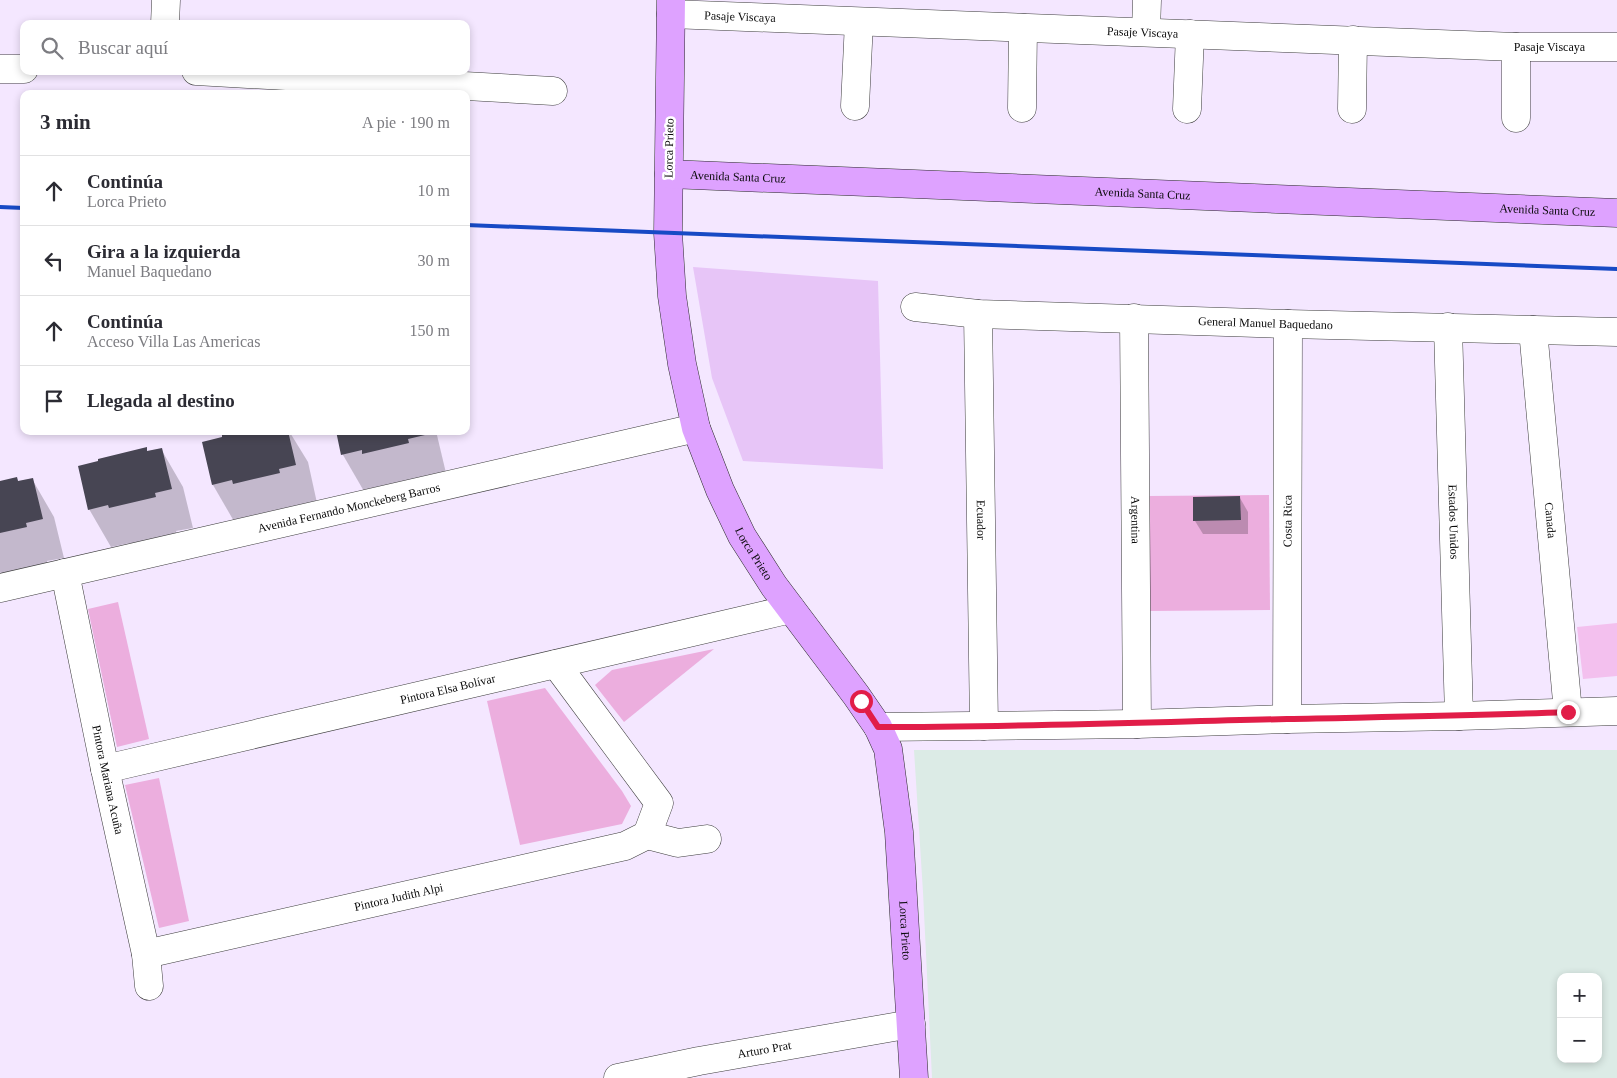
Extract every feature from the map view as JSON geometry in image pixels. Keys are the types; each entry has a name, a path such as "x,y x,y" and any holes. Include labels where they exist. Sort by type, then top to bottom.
{"main road":[{"name":"Lorca Prieto","path":"671,7 668,233 672,296 682,364 696,428 720,490 742,536 774,586 878,727 888,749 899,832 914,1078"},
{"name":"Avenida Santa Cruz","path":"669,174 1617,213"}],"street":[{"path":"165,20 166,0"},
{"path":"1146,31 1147,0"},
{"name":"Pasaje Viscaya","path":"671,7 859,22 1516,46 1617,47"},
{"path":"855,106 859,22"},
{"path":"1022,108 1023,28"},
{"path":"1187,109 1190,34"},
{"path":"1352,109 1353,40"},
{"path":"1516,46 1516,118"},
{"path":"0,69 20,69"},
{"path":"267,75 553,91"},
{"name":"General Manuel Baquedano","path":"915,307 978,314 1617,332"},
{"name":"Ecuador","path":"978,314 984,726"},
{"name":"Argentina","path":"1134,318 1137,724"},
{"name":"Costa Rica","path":"1287,719 1288,324"},
{"name":"Estados Unidos","path":"1448,328 1459,716"},
{"name":"Canada","path":"1533,330 1568,712"},
{"name":"Avenida Fernando Monckeberg Barros","path":"0,588 696,428"},
{"name":"Pintora Mariana Acuña","path":"65,573 105,769 146,954 149,986"},
{"name":"Pintora Elsa Bolívar","path":"105,769 791,609"},
{"path":"556,664 659,803 647,834 678,843 707,840"},
{"path":"878,727 1137,724 1617,711"},
{"name":"Pintora Judith Alpi","path":"146,954 625,846 647,834"},
{"name":"Arturo Prat","path":"618,1078 699,1061 911,1024"}],"shaded area":[{"path":"693,267 878,281 883,469 743,461 712,378"},
{"path":"1269,495 1270,610 1149,611 1148,496"},
{"path":"118,602 149,739 117,747 88,609"},
{"path":"1617,623 1617,676 1583,679 1577,627"},
{"path":"714,649 624,722 595,685 612,670"},
{"path":"545,688 622,791 631,806 622,824 520,845 487,701"},
{"path":"914,750 1617,750 1617,1078 932,1078"},
{"path":"159,778 189,921 159,928 125,785"}],"building":[{"path":"222,435 289,435 296,465 279,469 280,473 233,484 232,480 212,485 202,442 222,437"},
{"path":"337,435 425,435 408,439 409,443 362,454 362,450 341,455"},
{"path":"147,447 147,451 162,448 172,489 155,493 156,497 109,508 108,505 88,510 78,466"},
{"path":"17,477 18,481 33,478 43,519 26,523 27,527 0,533 0,481"},
{"path":"1240,496 1241,520 1193,521 1193,497"}],"railway":[{"path":"0,207 20,208"},
{"path":"470,225 1617,269"}],"route":[{"path":"861,701 878,727 1137,724 1568,712"}]}
